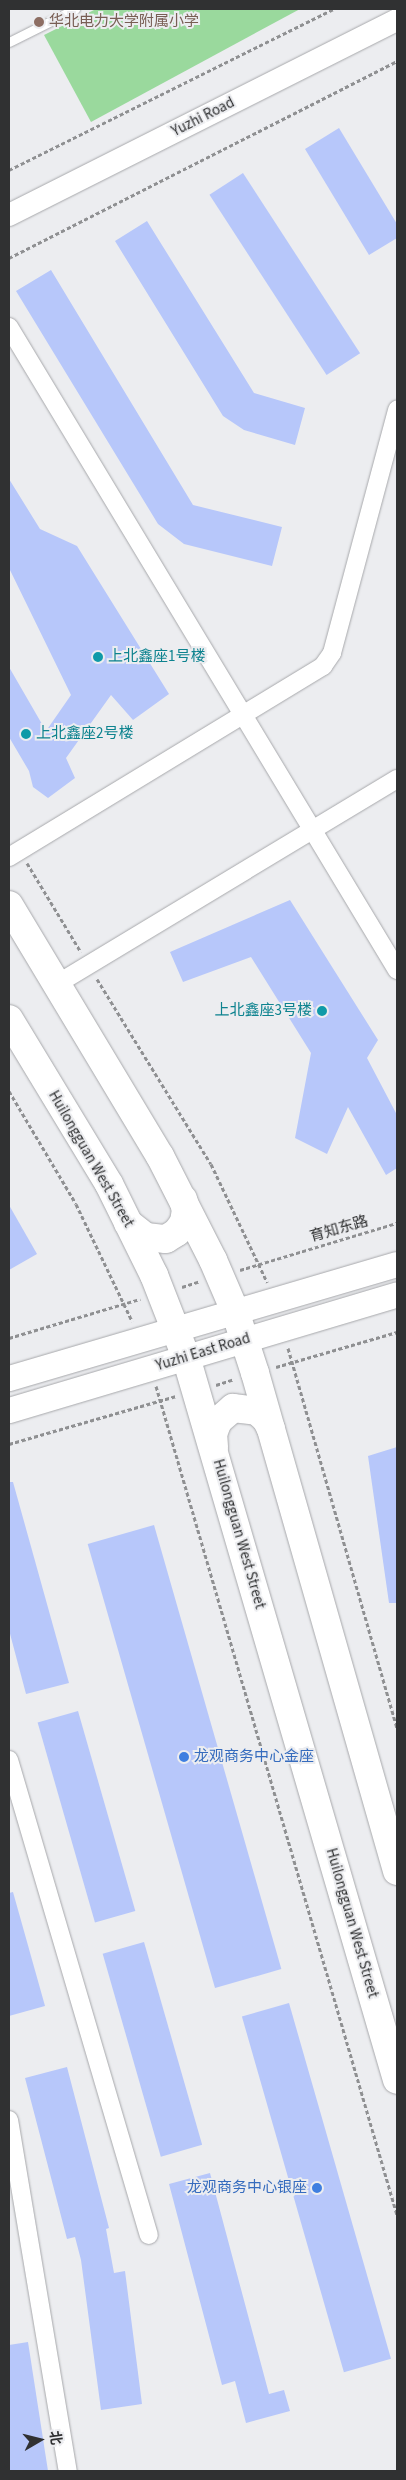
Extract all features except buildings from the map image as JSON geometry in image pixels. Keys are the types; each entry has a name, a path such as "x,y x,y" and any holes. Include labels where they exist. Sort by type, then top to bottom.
{"main road":[{"path":"9,905 184,1199 234,1311 255,1373 397,1871"},
{"name":"Huilongguan West Street","path":"9,1019 108,1184 176,1329 214,1447 397,2080"},
{"path":"128,1224 146,1237 166,1239 177,1232 184,1222 186,1210 184,1199"},
{"name":"Yuzhi East Road","path":"9,1378 397,1264"},
{"name":"Yuzhi East Road","path":"9,1410 397,1294"},
{"path":"214,1447 213,1434 218,1420 233,1408 245,1407 257,1411 271,1429"}],"street":[{"name":"Yuzhi Road","path":"9,215 397,20"},
{"path":"9,327 397,970"},
{"path":"14,853 323,666 332,653 397,410"},
{"path":"57,984 397,779"},
{"path":"9,1760 149,2235"},
{"path":"9,2120 68,2471"}],"lane":[{"path":"9,42 75,9"}],"path":[{"path":"9,170 333,9"},
{"path":"9,258 397,61"},
{"path":"14,853 89,965 206,1156 252,1247"},
{"path":"9,1091 76,1204 116,1282"},
{"name":"育知东路","path":"287,1256 397,1223"},
{"path":"9,1338 110,1308"},
{"path":"9,1444 397,1332"},
{"path":"297,1379 397,1729"},
{"path":"165,1415 397,2215"}],"green space":[{"path":"96,9 300,9 91,122 44,35"}],"place":[{"name":"华北电力大学附属小学","path":"39,22"},
{"name":"上北鑫座1号楼","path":"98,657"},
{"name":"上北鑫座2号楼","path":"26,734"},
{"name":"上北鑫座3号楼","path":"322,1011"},
{"name":"龙观商务中心金座","path":"184,1757"},
{"name":"龙观商务中心银座","path":"317,2188"}]}
